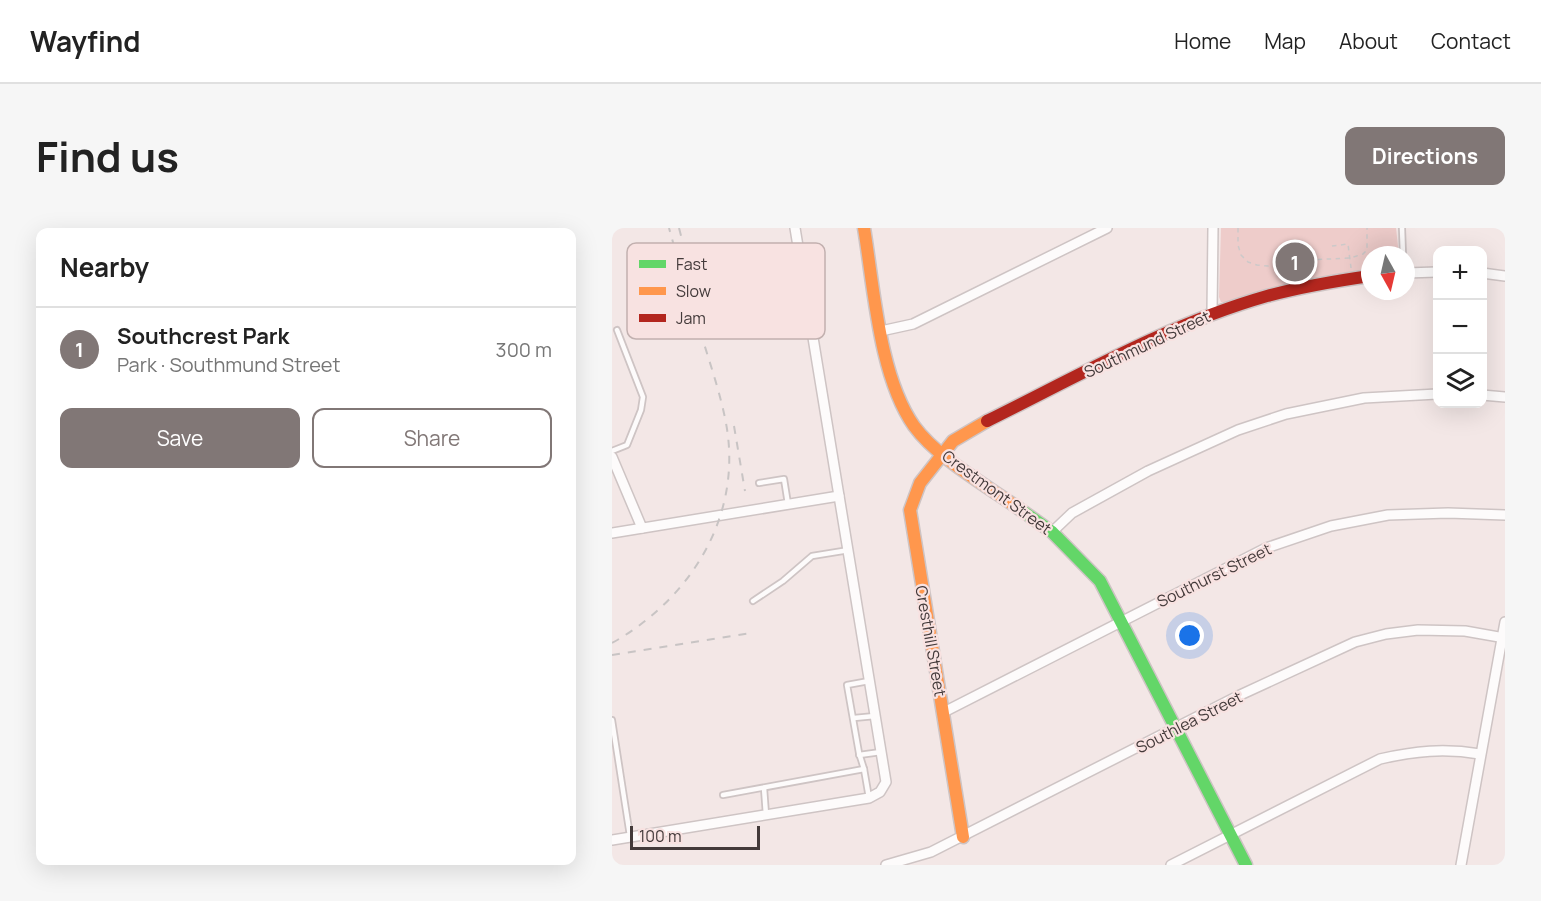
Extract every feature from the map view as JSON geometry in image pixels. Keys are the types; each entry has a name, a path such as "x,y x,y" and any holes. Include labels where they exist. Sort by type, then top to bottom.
{"street":[{"path":"795,228 797,243"},
{"name":"Crestmont Street","path":"864,228 881,331 895,392 915,427 943,455 1052,532 1100,581 1246,865"},
{"path":"881,331 913,324 1107,228"},
{"path":"1212,313 1213,228"},
{"path":"1415,273 1433,272"},
{"path":"1487,274 1505,276"},
{"name":"Southmund Street","path":"943,455 953,441 975,427 1137,345 1212,313 1298,287 1361,277"},
{"path":"612,840 869,798 880,792 886,782 813,339"},
{"path":"1052,532 1072,513 1148,471 1238,430 1286,414 1364,399 1433,394"},
{"path":"1487,395 1505,397"},
{"name":"Cresthill Street","path":"943,455 920,483 910,510 963,837"},
{"path":"612,457 642,528"},
{"path":"612,532 839,496"},
{"name":"Southurst Street","path":"944,712 1266,548 1331,526 1388,515 1448,513 1505,515"},
{"path":"1461,865 1480,754 1504,638 1505,622"},
{"name":"Southlea Street","path":"886,865 931,852 963,837 1248,692 1355,642 1386,634 1418,630 1465,631 1504,638"},
{"path":"1171,865 1380,759 1418,751 1462,751 1480,754"}],"lane":[{"path":"1402,228 1403,246"},
{"path":"612,451 627,445 641,410 643,397 617,330"},
{"path":"759,483 784,479 788,504"},
{"path":"753,601 783,581 812,556 849,550"},
{"path":"869,681 847,685 869,798"},
{"path":"854,718 875,716"},
{"path":"612,720 630,837"},
{"path":"860,755 881,752"},
{"path":"723,795 864,769"},
{"path":"764,788 766,815"}],"path":[{"path":"1238,228 1238,245 1241,255 1248,262 1257,266 1350,258 1363,254 1367,250 1367,228"},
{"path":"1332,246 1348,244 1352,278"}],"shaded area":[{"path":"1221,228 1396,228 1398,246 1361,246 1361,272 1283,286 1228,302 1221,302 1219,297"}],"railway":[{"path":"669,228 673,243"},
{"path":"679,228 683,243"},
{"path":"612,643 640,625 686,580 704,554 717,525 726,494 729,462 727,429 702,339"},
{"path":"734,426 745,491"},
{"path":"612,655 751,633"}],"traffic: fast":[{"path":"1021,510 1052,532 1100,581 1246,865"}],"traffic: slow":[{"path":"864,228 885,357 902,406 914,426 936,449 1021,510"},
{"path":"963,837 910,510 920,483 953,441 987,421"}],"traffic: jam":[{"path":"987,421 1124,352 1195,321 1267,296 1361,278"}],"place":[{"name":"Southcrest Park","path":"1295,262"}]}
